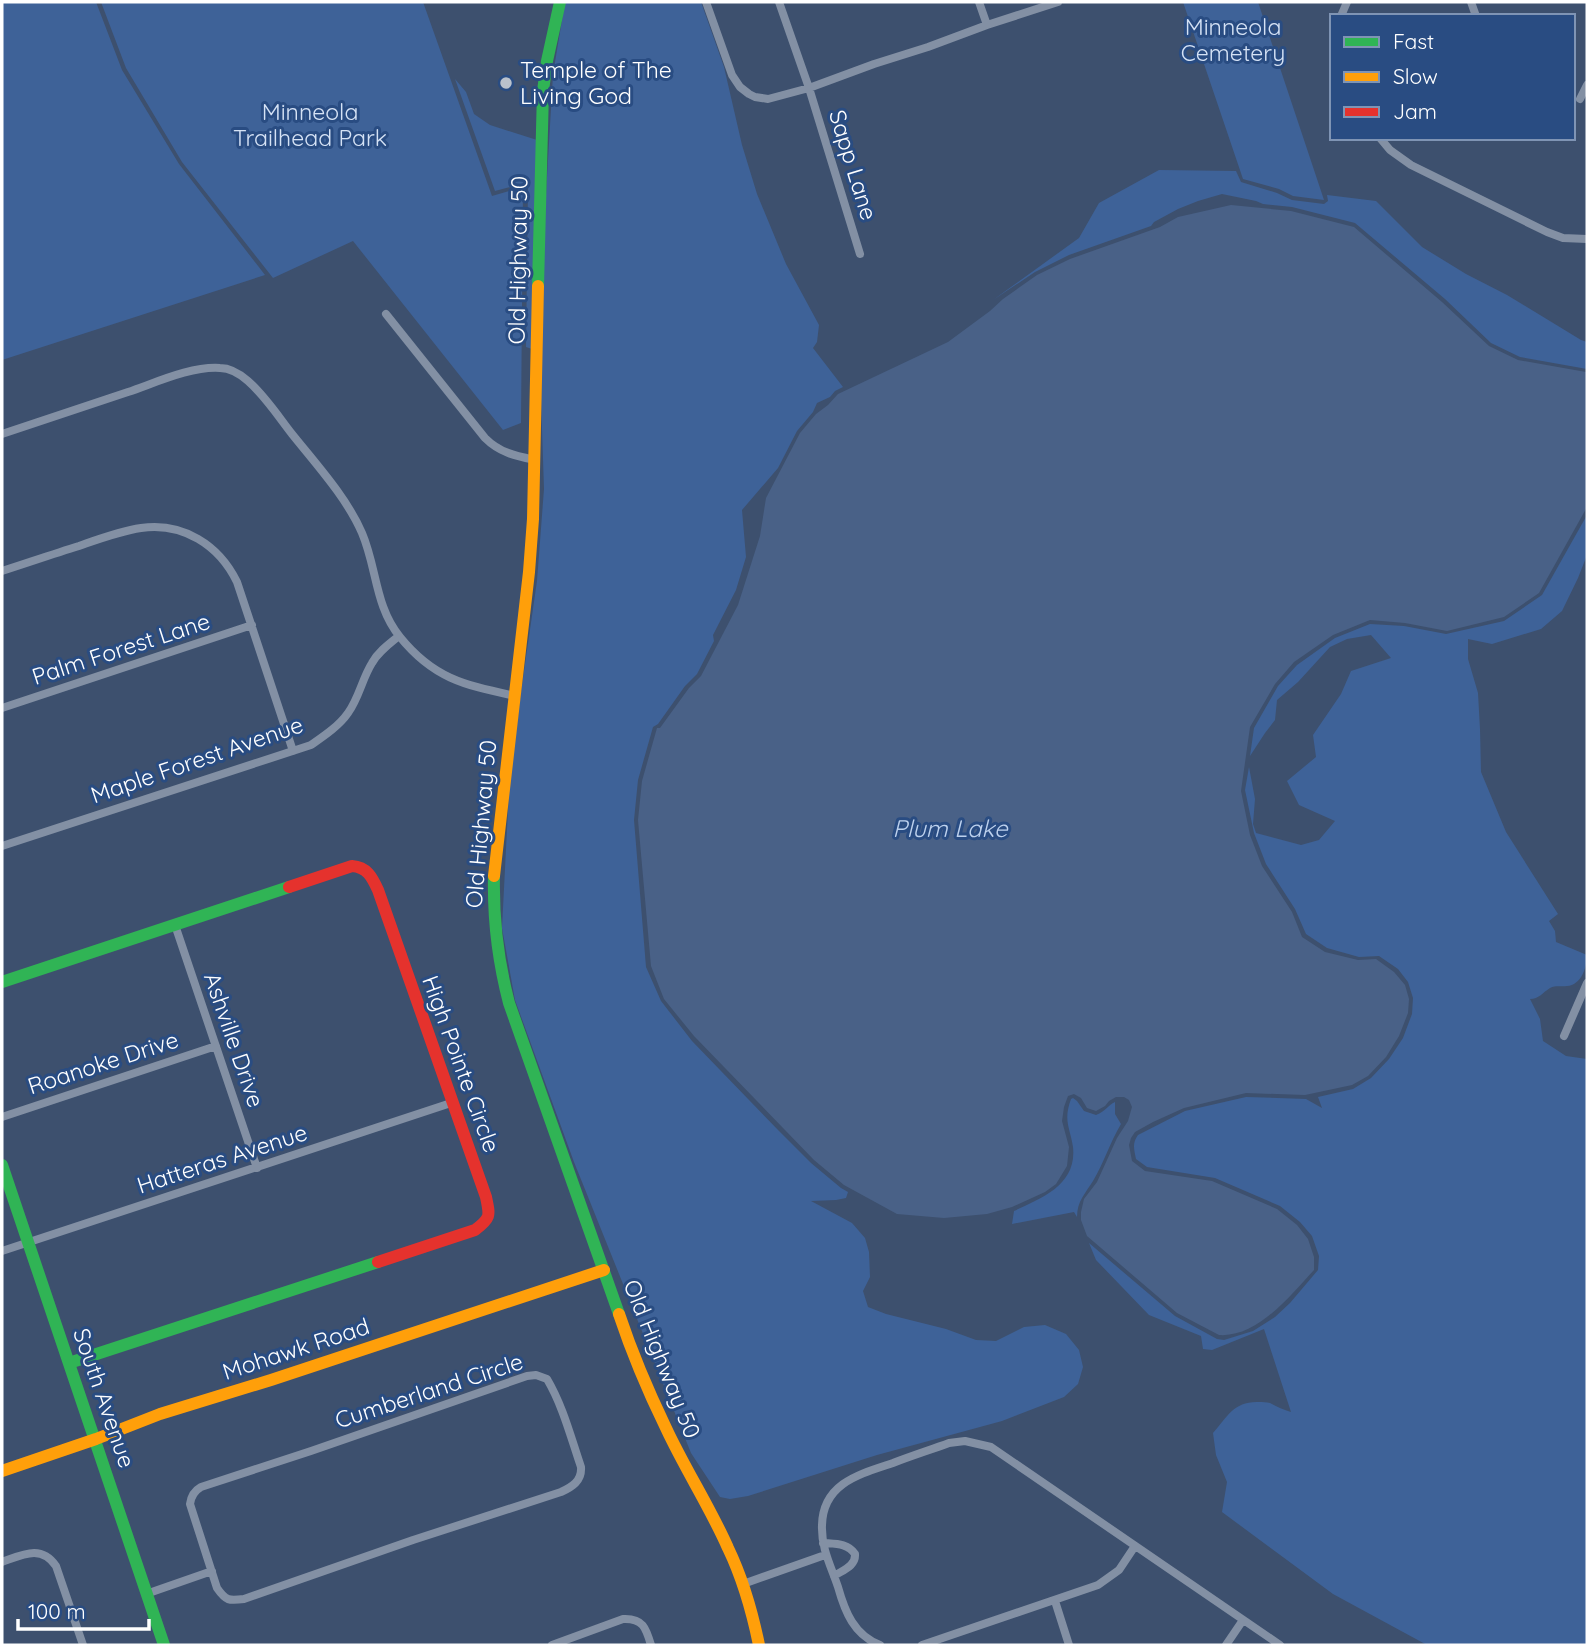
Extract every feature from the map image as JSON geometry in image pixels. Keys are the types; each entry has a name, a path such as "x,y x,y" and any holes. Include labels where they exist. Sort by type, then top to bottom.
{"street":[{"name":"Old Highway 50","path":"560,2 543,91 533,519 494,871 496,948 509,1003 631,1349 650,1395 719,1528 743,1584 759,1645"},
{"path":"706,2 732,75 740,87 761,99 808,88 1058,2"},
{"name":"Sapp Lane","path":"779,2 860,254"},
{"path":"979,2 987,25"},
{"path":"1580,99 1587,85"},
{"path":"1382,140 1390,150 1411,165 1547,232 1563,238 1587,239"},
{"path":"386,314 494,447 514,456 535,460"},
{"path":"2,434 197,370 221,368 240,375 262,395 326,477 356,521 370,557 384,611 399,636 426,663 454,681 515,696"},
{"path":"2,571 142,528 174,529 200,539 223,558 232,570 293,751"},
{"name":"Palm Forest Lane","path":"2,708 251,625"},
{"name":"Maple Forest Avenue","path":"2,846 311,744 347,714 372,664 386,646 399,636"},
{"name":"High Pointe Circle","path":"2,982 352,866 364,868 373,877 378,890 454,1102 489,1212 489,1217 475,1230 69,1363"},
{"name":"Ashville Drive","path":"175,925 257,1168"},
{"path":"1564,1036 1587,983"},
{"name":"Roanoke Drive","path":"2,1117 216,1046"},
{"name":"Hatteras Avenue","path":"2,1251 454,1102"},
{"name":"South Avenue","path":"2,1165 164,1645"},
{"name":"Mohawk Road","path":"2,1471 171,1411 604,1270"},
{"name":"Cumberland Circle","path":"527,1376 542,1376 552,1387 581,1467 580,1477 561,1492 244,1599 224,1598 217,1588 212,1571 190,1504 193,1494 201,1487 527,1376"},
{"path":"880,1645 867,1638 849,1619 825,1555 822,1526 826,1506 837,1489 855,1476 949,1443 965,1441 991,1447 1280,1645"},
{"path":"823,1543 841,1544 852,1549 855,1554 852,1565 834,1576"},
{"path":"922,1645 1098,1585 1119,1570 1135,1546"},
{"path":"2,1562 28,1553 48,1556 56,1566 83,1645"},
{"path":"743,1584 825,1555"},
{"path":"146,1594 212,1571"},
{"path":"1055,1601 1069,1645"},
{"path":"552,1645 623,1619 631,1619 640,1621 651,1645"},
{"path":"1226,1645 1243,1620"}],"green space":[{"path":"2,2 96,2 122,70 179,164 265,275 2,360"},
{"name":"Minneola Trailhead Park","path":"101,2 423,2 492,196 523,187 521,423 503,430 353,241 273,278 182,162 126,68"},
{"path":"565,2 701,2 724,67 742,145 757,194 786,264 819,325 817,342 813,348 843,387 817,403 797,431 778,468 742,510 746,557 736,590 697,674 653,727 638,780 634,820 646,967 661,1001 692,1041 811,1163 848,1192 846,1198 811,1201 852,1223 865,1238 869,1252 870,1277 863,1291 868,1307 976,1340 996,1341 1024,1327 1045,1325 1066,1334 1079,1350 1083,1367 1078,1384 1064,1397 1002,1421 730,1499 720,1497 691,1453 574,1162 515,1000 502,928 509,790 537,581 544,489 541,399 545,212 553,74"},
{"name":"Minneola Cemetery","path":"1183,2 1258,2 1324,200 1293,196 1279,189 1243,179"},
{"path":"455,79 466,92 474,114 490,125 537,140 532,349 526,347 528,186 522,184 495,191"},
{"path":"1159,170 1236,171 1241,182 1292,200 1324,204 1328,201 1327,195 1376,201 1422,247 1587,342 1587,369 1520,357 1491,343 1445,299 1355,223 1292,207 1263,204 1222,194 1178,209 1151,226 1069,255 1035,272 993,300 1079,238 1099,203"},
{"path":"1587,515 1587,555 1562,611 1541,629 1492,644 1468,639 1468,659 1478,693 1481,772 1506,832 1558,914 1549,921 1555,931 1556,942 1587,955 1586,965 1576,983 1552,987 1530,999 1540,1019 1543,1041 1566,1056 1587,1059 1587,1645 1427,1645 1333,1594 1222,1512 1227,1482 1216,1455 1213,1433 1232,1411 1250,1402 1267,1402 1291,1412 1264,1329 1212,1350 1203,1349 1201,1336 1149,1315 1096,1260 1089,1243 1175,1316 1217,1339 1224,1340 1253,1331 1275,1317 1318,1270 1319,1256 1312,1236 1280,1206 1215,1178 1147,1167 1136,1159 1134,1149 1138,1135 1185,1111 1246,1097 1306,1099 1322,1108 1318,1097 1353,1089 1371,1078 1389,1059 1403,1038 1412,1014 1413,998 1408,982 1398,969 1379,956 1359,957 1327,948 1306,934 1295,909 1266,864 1254,833 1245,790 1249,767 1255,799 1253,824 1256,833 1301,845 1319,840 1335,821 1299,805 1287,781 1316,757 1313,735 1341,694 1351,671 1391,658 1371,635 1347,639 1330,647 1298,682 1277,700 1275,720 1250,756 1254,728 1278,686 1297,665 1335,638 1370,624 1404,626 1446,634 1504,621 1542,595"},
{"path":"1073,1098 1084,1111 1096,1115 1115,1102 1115,1114 1121,1124 1080,1202 1077,1217 1074,1212 1012,1224 1014,1211 1056,1188 1069,1171 1073,1160 1073,1147 1068,1113"}],"water":[{"name":"Plum Lake","path":"1231,205 1291,211 1354,227 1489,346 1518,360 1586,372 1587,507 1539,593 1504,617 1447,631 1370,620 1333,635 1294,662 1275,684 1250,727 1241,791 1250,835 1262,866 1292,912 1302,937 1325,952 1358,960 1376,959 1394,972 1405,985 1409,999 1408,1013 1399,1036 1386,1057 1368,1076 1352,1085 1305,1095 1246,1093 1184,1108 1135,1132 1131,1138 1129,1145 1132,1161 1145,1171 1212,1181 1277,1209 1297,1225 1308,1239 1314,1257 1314,1270 1295,1291 1272,1313 1247,1330 1219,1335 1177,1313 1087,1236 1081,1220 1084,1199 1097,1182 1117,1138 1128,1121 1132,1107 1124,1097 1116,1097 1096,1111 1087,1108 1081,1098 1074,1094 1068,1096 1062,1121 1069,1147 1067,1166 1056,1184 1012,1207 987,1214 944,1218 897,1214 844,1185 814,1160 694,1036 664,999 651,966 638,820 642,781 657,728 660,728 701,676 738,605 760,536 766,498 800,433 816,414 838,394 948,342 1037,275 1070,259 1160,227 1178,217"}],"traffic: fast":[{"path":"538,286 543,91 560,2"},
{"path":"494,876 497,940 509,1003 619,1314"},
{"path":"2,982 289,887"},
{"path":"2,1165 164,1645"},
{"path":"69,1363 378,1262"}],"traffic: slow":[{"path":"494,876 533,519 538,286"},
{"path":"2,1471 160,1414 604,1270"},
{"path":"619,1314 659,1414 733,1560 747,1595 759,1645"}],"traffic: jam":[{"path":"289,887 352,866 362,868 371,877 378,890 486,1197 488,1216 475,1230 378,1262"}],"place":[{"name":"Temple of The Living God","path":"506,83"}]}
